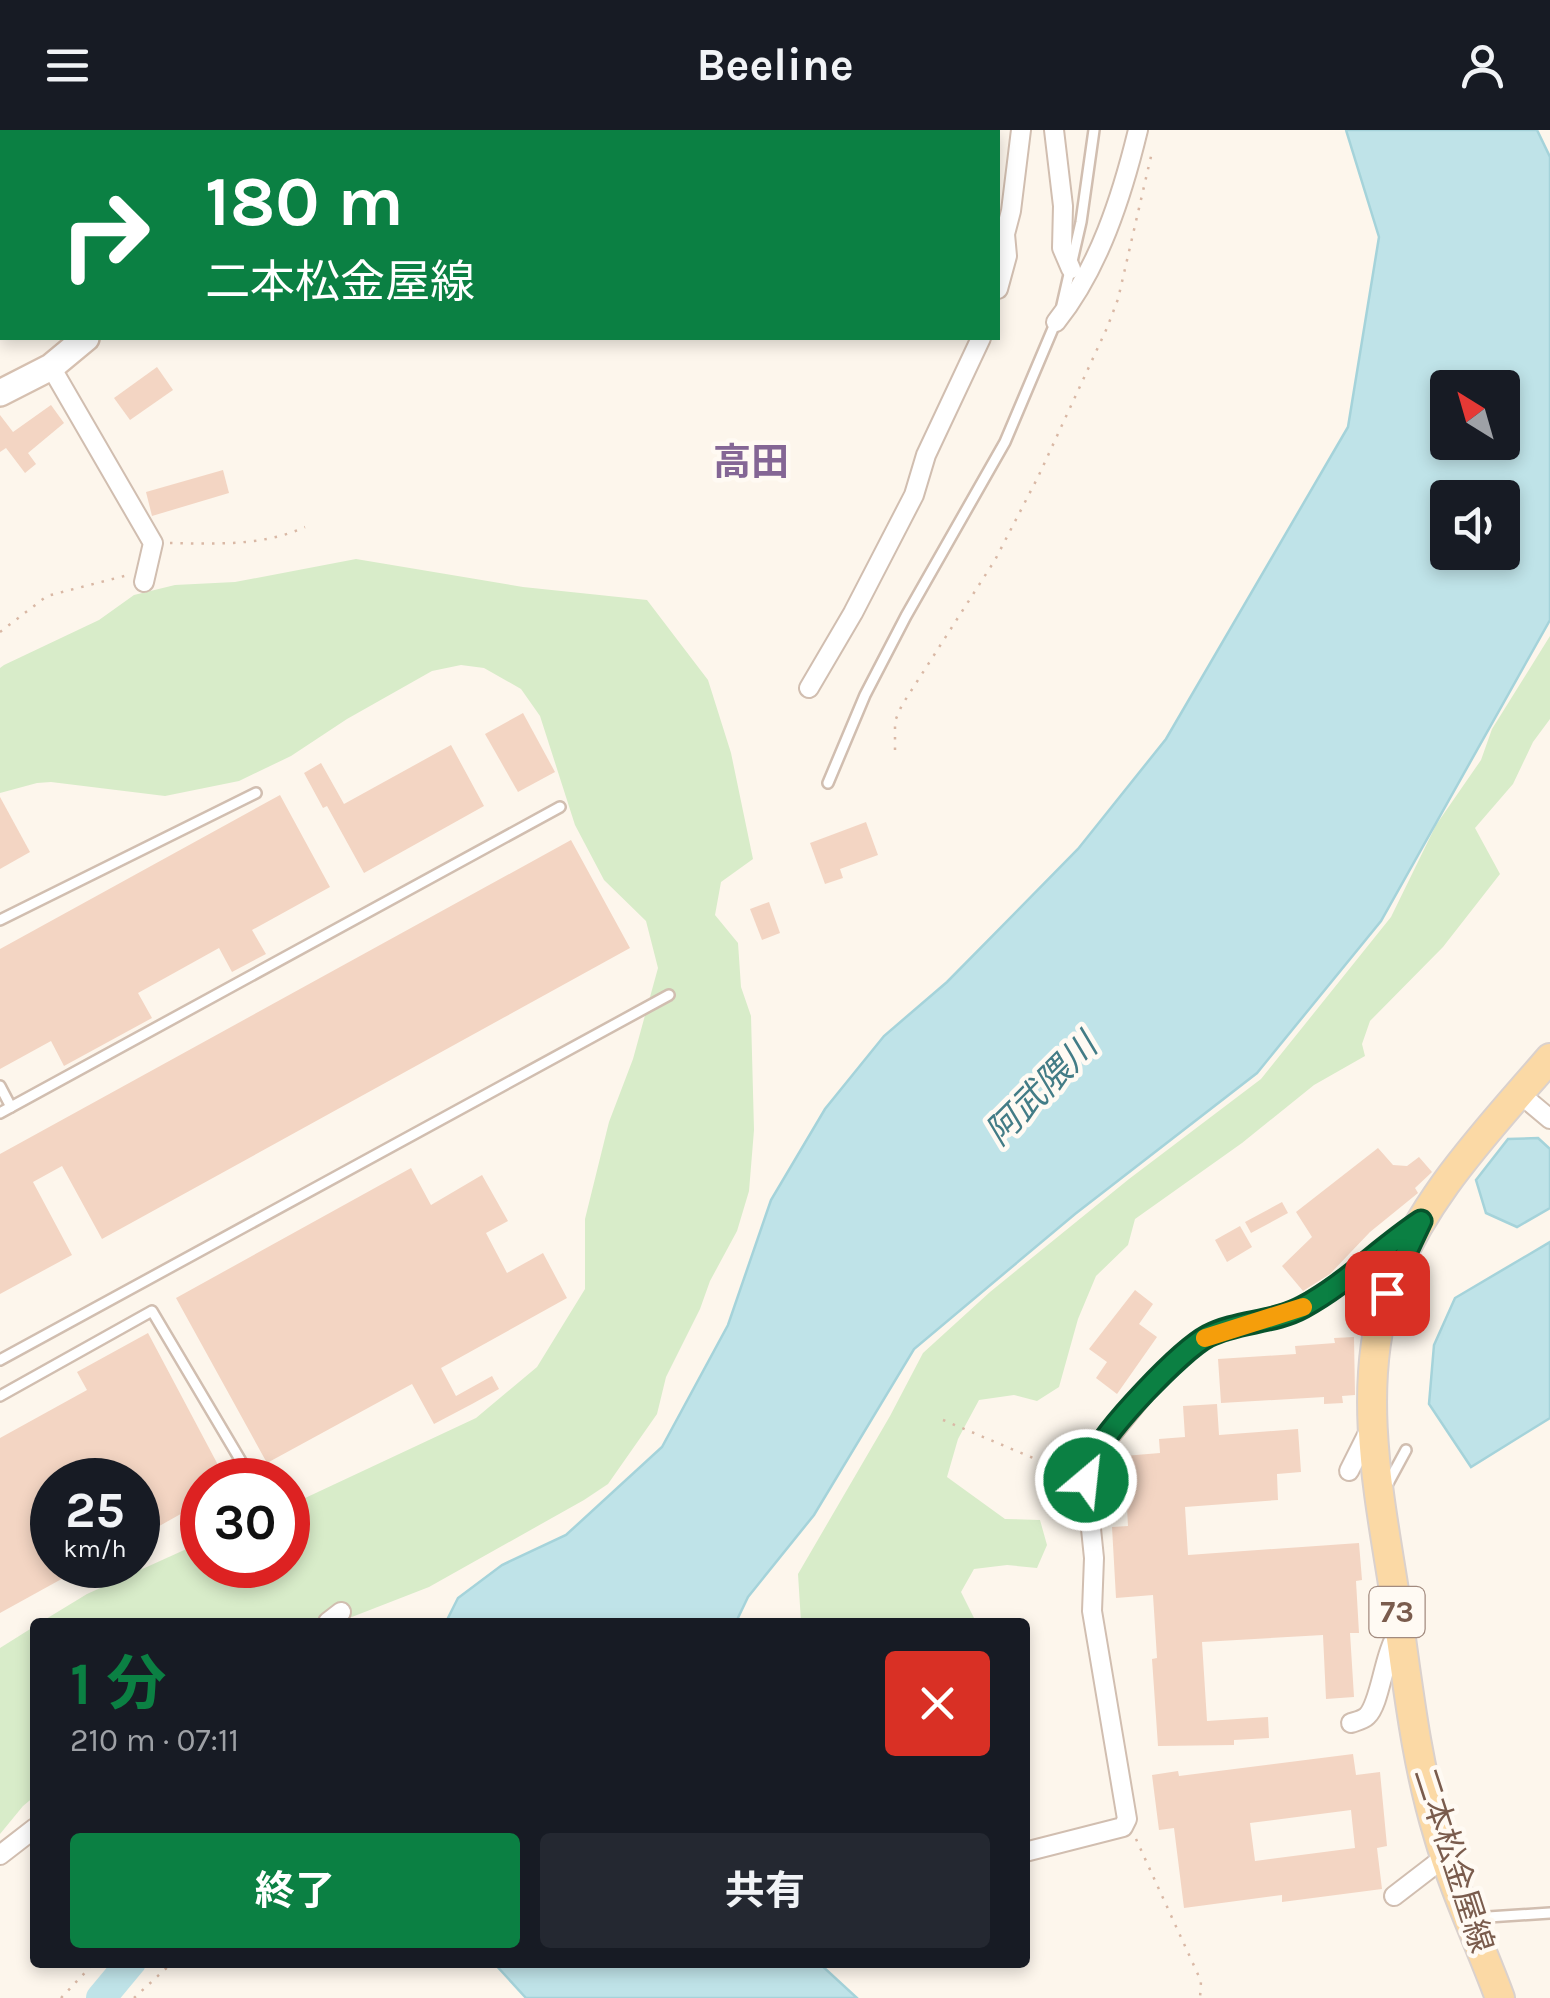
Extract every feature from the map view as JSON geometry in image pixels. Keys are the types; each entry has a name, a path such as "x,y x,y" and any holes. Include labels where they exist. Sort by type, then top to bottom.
{"main road":[{"name":"二本松金屋線","path":"1500,1998 1446,1856 1423,1781 1372,1424 1376,1338 1387,1293 1421,1221 1550,1058"}],"street":[{"path":"1000,282 1007,256 1005,234 1021,130"},
{"path":"1054,130 1063,206 1062,248 1071,269"},
{"path":"1056,322 1078,294 1098,252 1138,130"},
{"path":"0,394 51,367 84,340"},
{"path":"809,688 914,495 926,455 980,340"},
{"path":"51,367 153,543 146,575"},
{"path":"1520,1094 1550,1118"},
{"path":"1030,1851 1124,1827 1127,1819 1092,1611 1094,1558 1086,1480 1094,1456 1157,1378 1190,1348 1211,1334 1297,1310 1342,1282 1421,1221"},
{"path":"1349,1471 1372,1424"},
{"path":"1351,1723 1367,1716 1376,1700 1388,1644 1400,1628"},
{"path":"0,1855 30,1832"},
{"path":"1394,1896 1446,1856"}],"lane":[{"path":"828,783 890,648 1005,442 1056,322 1082,222 1094,130"},
{"path":"0,920 256,792"},
{"path":"0,1113 560,807"},
{"path":"0,1360 669,994"},
{"path":"0,1086 11,1107"},
{"path":"0,1396 152,1311 239,1458"},
{"path":"1380,1496 1406,1450"},
{"path":"1470,1919 1550,1913"}],"path":[{"path":"896,750 895,720 902,705 995,560 1038,478 1107,328 1122,281 1152,146"},
{"path":"153,543 252,541 285,536 305,527"},
{"path":"0,632 47,596 146,575"},
{"path":"944,1420 1086,1480"},
{"path":"1127,1819 1201,1980 1200,1998"},
{"path":"62,1998 90,1968"},
{"path":"134,1998 166,1968"}],"green space":[{"path":"356,559 523,587 647,600 708,680 731,753 753,859 721,882 715,915 738,943 741,987 751,1016 754,1130 749,1191 737,1231 666,1377 657,1414 608,1484 584,1500 429,1587 349,1618 48,1618 100,1588 160,1588 160,1561 180,1552 180,1588 310,1588 310,1496 476,1418 537,1367 585,1289 585,1219 609,1122 633,1059 658,968 646,921 604,880 575,825 540,716 521,689 484,668 461,665 432,671 291,756 239,781 165,796 51,782 0,793 0,668 99,620 134,595 175,585 235,582"},
{"path":"1550,636 1550,719 1533,742 1513,784 1475,828 1500,874 1443,947 1370,1021 1362,1044 1365,1056 1314,1085 1242,1143 1135,1219 1128,1245 1096,1276 1078,1319 1059,1387 1037,1401 1014,1395 979,1400 958,1439 947,1477 1005,1519 1040,1520 1047,1545 1037,1568 1007,1565 974,1569 961,1592 974,1618 801,1618 798,1574 923,1353 990,1292 1129,1179 1261,1079 1391,917 1436,825 1481,760 1492,729"},
{"path":"30,1629 30,1800 0,1834 0,1648"}],"water":[{"name":"阿武隈川","path":"1346,130 1537,130 1550,157 1550,620 1381,921 1257,1073 1075,1214 914,1349 814,1515 748,1597 738,1618 448,1618 458,1598 502,1565 566,1535 662,1447 728,1325 771,1200 825,1109 884,1036 947,982 1078,849 1166,739 1348,427 1379,237"},
{"path":"1538,1138 1550,1149 1550,1208 1517,1227 1486,1213 1476,1180 1508,1139"},
{"path":"1550,1242 1550,1418 1471,1467 1429,1404 1434,1345 1455,1298"},
{"path":"499,1968 824,1968 857,1998 526,1998"}],"building":[{"path":"157,367 173,390 130,420 114,398"},
{"path":"51,405 64,423 28,453 36,464 25,473 6,448 0,452 0,415 13,432"},
{"path":"223,470 229,493 152,516 146,492"},
{"path":"523,713 555,772 518,792 485,734"},
{"path":"451,745 484,806 364,873 304,773 321,763 344,804"},
{"path":"280,795 330,887 252,930 266,954 232,972 219,948 138,993 152,1018 64,1066 51,1041 0,1069 0,949"},
{"path":"0,797 30,852 0,869"},
{"path":"866,822 878,855 840,869 843,878 825,884 810,843"},
{"path":"571,840 630,948 102,1239 62,1166 33,1182 72,1255 0,1294 0,1154"},
{"path":"769,902 780,933 762,940 750,909"},
{"path":"1378,1148 1393,1165 1407,1166 1419,1157 1432,1172 1415,1188 1418,1193 1370,1232 1330,1274 1303,1291 1282,1266 1312,1237 1296,1212"},
{"path":"411,1168 431,1205 482,1175 508,1221 486,1233 507,1273 543,1253 567,1298 441,1368 456,1396 492,1376 499,1389 472,1404 434,1424 412,1384 276,1458 264,1458 176,1298"},
{"path":"1282,1202 1288,1213 1251,1233 1245,1222"},
{"path":"1240,1226 1252,1247 1227,1262 1215,1240"},
{"path":"1135,1290 1153,1304 1139,1324 1157,1337 1117,1394 1096,1378 1107,1362 1089,1349"},
{"path":"148,1333 214,1458 180,1458 180,1514 160,1526 160,1458 30,1458 30,1588 45,1588 0,1613 0,1438 87,1390 77,1372"},
{"path":"1354,1337 1355,1395 1342,1396 1343,1403 1324,1404 1324,1397 1221,1403 1218,1359 1296,1354 1295,1346 1335,1343 1334,1338"},
{"path":"1217,1404 1219,1435 1298,1429 1301,1472 1277,1474 1278,1500 1185,1507 1188,1555 1359,1543 1359,1633 1350,1633 1354,1697 1326,1699 1323,1635 1202,1642 1207,1721 1268,1717 1269,1738 1234,1740 1234,1745 1158,1746 1152,1659 1157,1658 1153,1595 1116,1598 1112,1527 1128,1526 1124,1456 1160,1453 1159,1439 1185,1437 1183,1406"},
{"path":"1353,1754 1356,1775 1380,1772 1387,1846 1377,1848 1382,1889 1282,1902 1282,1895 1184,1908 1174,1828 1159,1830 1152,1775 1178,1771 1179,1776","holes":["1351,1810 1355,1848 1255,1861 1250,1823"]}],"waterway":[{"path":"101,1998 126,1968"}],"slow traffic":[{"path":"1205,1338 1303,1307"}],"district":[{"name":"高田","path":"751,462"}],"route":[{"path":"1086,1480 1094,1456 1157,1378 1190,1348 1211,1334 1297,1310 1342,1282 1421,1221 1387,1293"}]}
